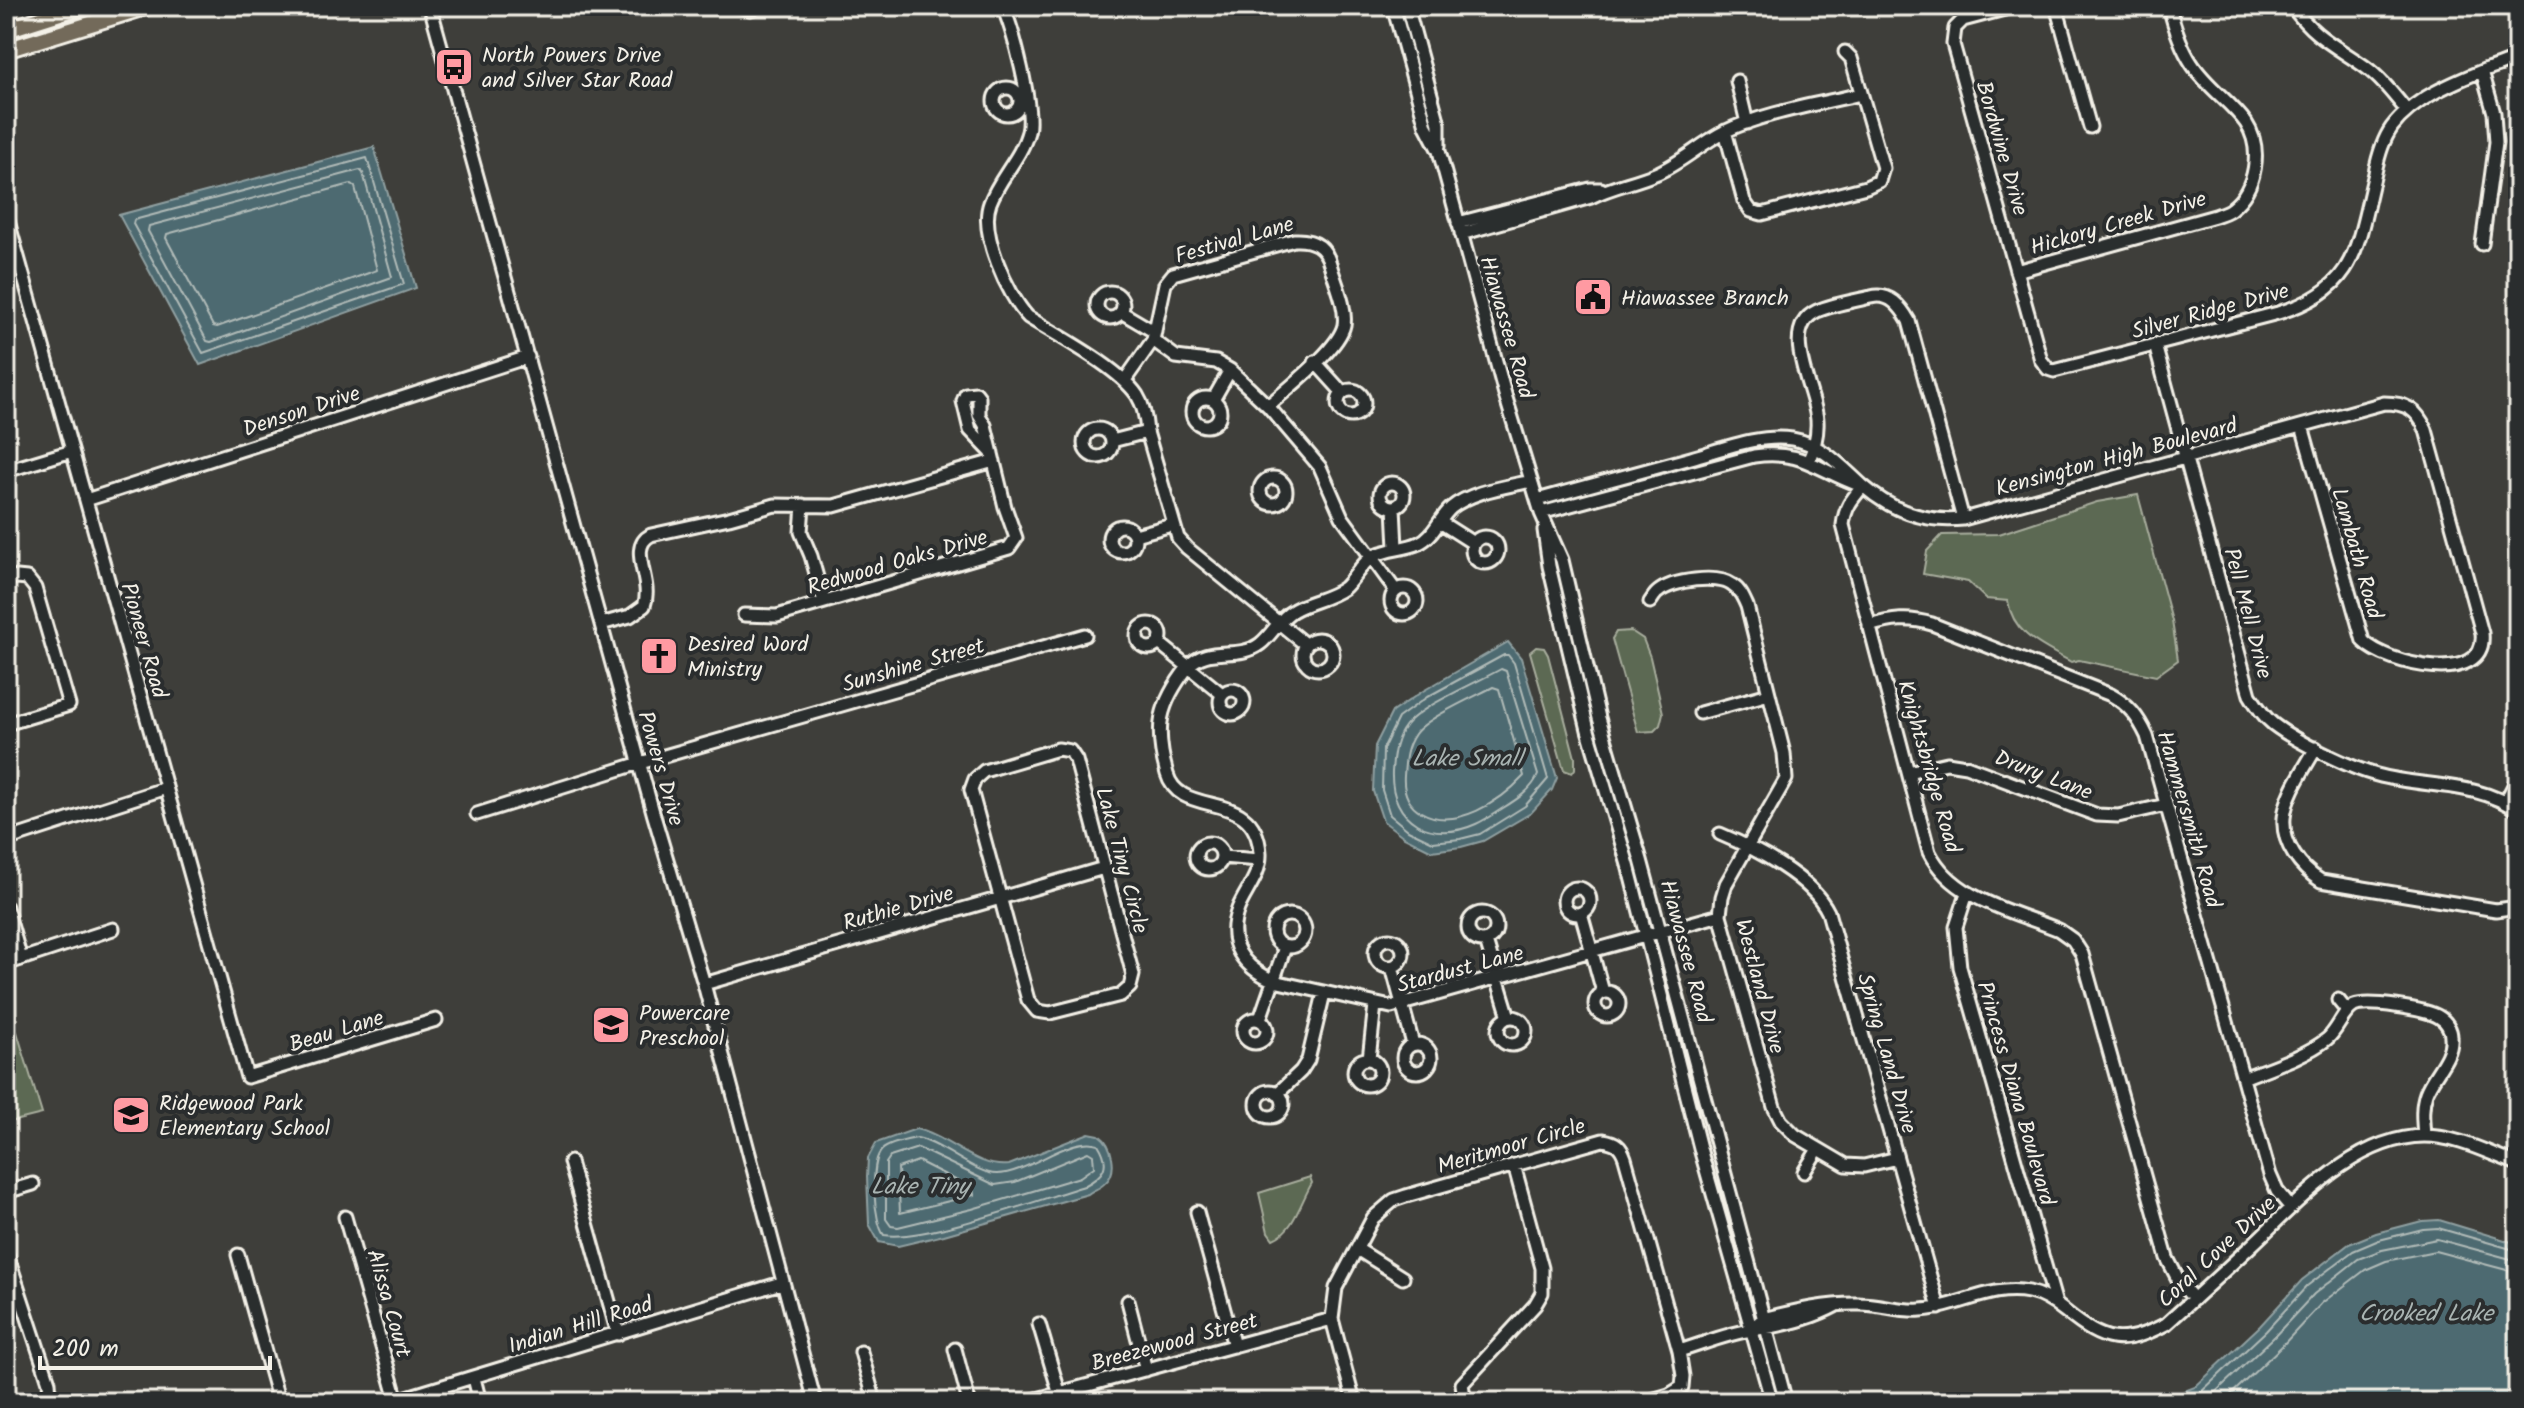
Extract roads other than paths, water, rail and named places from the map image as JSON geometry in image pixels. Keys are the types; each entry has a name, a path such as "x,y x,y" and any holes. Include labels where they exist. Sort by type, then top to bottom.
{"main road":[{"path":"6,30 82,6"},
{"path":"6,50 149,6"}],"street":[{"name":"Powers Drive","path":"430,6 704,984 815,1402"},
{"path":"737,6 750,9 760,6"},
{"path":"1002,6 1029,129 990,203 987,215 996,256 1008,289 1028,317 1125,380 1138,397 1145,414 1147,432 1178,538 1306,645"},
{"name":"Hiawassee Road","path":"1393,6 1426,126 1439,151 1531,481 1562,560 1599,718 1661,932 1786,1402"},
{"name":"Hiawassee Road","path":"1407,6 1439,124 1439,151"},
{"name":"Bordwine Drive","path":"2016,6 1963,20 1955,28 1953,44 2041,360 2048,369 2064,371"},
{"path":"2056,6 2090,127"},
{"name":"Hickory Creek Drive","path":"2016,271 2215,216 2232,208 2245,192 2254,174 2255,156 2246,123 2209,87 2190,62 2177,35 2169,6"},
{"path":"2292,6 2307,26 2366,67 2407,111"},
{"path":"1725,131 1744,201 1751,211 1762,214 1879,181 1883,168 1851,58 1845,52"},
{"name":"Silver Ridge Drive","path":"2064,371 2303,306 2326,293 2350,260 2359,237 2381,148 2391,129 2407,111 2440,89 2518,56"},
{"path":"2482,71 2494,113 2496,142 2482,244"},
{"path":"1737,81 1747,123"},
{"path":"1459,228 1591,197 1605,189 1653,176 1725,131 1861,94"},
{"name":"Pioneer Road","path":"6,214 247,1077"},
{"name":"Festival Lane","path":"1125,380 1154,336 1165,284 1173,274 1294,240 1308,239 1315,242 1329,258 1344,314 1340,334 1268,406"},
{"path":"1808,462 1815,447 1817,418 1799,347 1799,333 1804,321 1816,311 1877,295 1890,299 1902,308 1909,321 1963,519"},
{"path":"1121,312 1176,357 1216,362 1230,370 1268,406 1320,467 1342,517 1396,591"},
{"name":"Pell Mell Drive","path":"2155,345 2250,695 2260,711 2273,724 2316,748 2376,775 2488,794 2506,801 2518,811"},
{"name":"Denson Drive","path":"86,500 528,357"},
{"path":"1315,362 1343,393"},
{"path":"1213,400 1230,370"},
{"name":"Redwood Oaks Drive","path":"744,615 777,616 1009,548 1016,538 1005,507 993,457 979,415 979,397 976,393 966,394 963,401 970,430 993,457"},
{"name":"Kensington High Boulevard","path":"1537,500 1754,441 1794,439 1815,447 1843,465 1863,486 1897,509 1920,518 1942,521 1963,519 2384,403 2398,403 2411,408 2421,417 2482,633"},
{"name":"Lambath Road","path":"2302,426 2363,641 2372,650 2396,660 2426,666 2453,666 2468,663 2478,656 2484,645 2482,633"},
{"path":"1112,441 1147,432"},
{"path":"6,471 72,451"},
{"name":"Kensington High Boulevard","path":"1541,513 1754,456 1777,453 1797,456 1835,476 1863,486"},
{"path":"601,624 630,616 644,606 648,590 639,551 644,538 775,505 834,506 993,457"},
{"path":"1222,857 1259,860 1257,836 1247,819 1233,809 1190,798 1178,791 1168,778 1160,744 1159,722 1166,701 1189,666 1199,657 1247,651 1262,644 1279,621 1293,610 1337,593 1371,558 1396,548 1418,544 1431,534 1452,508 1471,497 1531,481"},
{"name":"Knightsbridge Road","path":"1863,486 1850,501 1843,525 1929,852 1947,878 1967,893 2059,930 2073,940 2082,954 2167,1258 2180,1283 2194,1299"},
{"path":"803,505 801,532 824,602"},
{"path":"1394,507 1396,548"},
{"name":"Hiawassee Road","path":"1541,513 1549,566 1581,701 1647,936 1701,1152 1772,1402"},
{"path":"1440,522 1473,543"},
{"path":"1135,535 1172,525"},
{"path":"6,580 27,578 35,588 69,705 6,724"},
{"name":"Westland Drive","path":"1650,602 1660,590 1696,579 1731,583 1742,594 1787,766 1786,779 1726,884 1720,915 1774,1107 1788,1128 1846,1165 1864,1166 1897,1158"},
{"name":"Hammersmith Road","path":"1869,626 1893,619 1915,618 2124,702 2138,718 2147,736 2270,1175 2277,1191 2291,1208"},
{"name":"Sunshine Street","path":"477,814 640,763 1085,635"},
{"path":"1159,643 1222,694"},
{"path":"1700,713 1769,694"},
{"path":"2316,748 2284,818 2290,848 2309,874 2321,881 2496,910 2518,907"},
{"name":"Lake Tiny Circle","path":"1058,749 1070,751 1076,760 1104,868 1133,975 1128,989 1121,995 1050,1013 1037,1011 1028,1000 971,790 975,779 984,771 1058,749"},
{"name":"Drury Lane","path":"1908,772 1947,763 1966,766 2097,815 2118,816 2166,805"},
{"path":"2506,801 2518,778"},
{"path":"8,839 166,788"},
{"name":"Spring Land Drive","path":"1720,834 1748,845 1810,887 1821,898 1828,912 1939,1308"},
{"name":"Stardust Lane","path":"1259,860 1256,875 1238,909 1234,939 1243,961 1255,973 1274,981 1375,1005 1402,1005 1720,915"},
{"name":"Ruthie Drive","path":"704,984 1104,868"},
{"name":"Princess Diana Boulevard","path":"1967,893 1956,927 1960,967 2056,1304"},
{"path":"6,907 21,959"},
{"path":"1581,913 1603,992"},
{"path":"6,964 113,929"},
{"path":"1486,941 1509,1017"},
{"path":"1260,1019 1285,947"},
{"path":"1392,967 1413,1044"},
{"path":"1128,989 1132,1002"},
{"path":"1277,1094 1308,1060 1324,993"},
{"path":"2338,1000 2347,1011"},
{"path":"2243,1078 2321,1043 2347,1011 2356,1005 2370,1002 2435,1015 2448,1026 2450,1050 2426,1092 2424,1136"},
{"path":"1369,1059 1375,1005"},
{"name":"Beau Lane","path":"247,1077 436,1020"},
{"name":"Coral Cove Drive","path":"1679,1351 1764,1324 1819,1315 1839,1304 1917,1311 2009,1290 2031,1292 2056,1304 2087,1330 2126,1340 2146,1335 2166,1324 2291,1208 2334,1172 2365,1152 2397,1140 2424,1136 2452,1139 2518,1164"},
{"name":"Meritmoor Circle","path":"1354,1402 1332,1319 1336,1288 1373,1218 1394,1200 1603,1140 1613,1141 1621,1147 1679,1351 1682,1387 1669,1395 1645,1402"},
{"path":"1804,1172 1818,1149"},
{"path":"570,1162 618,1334"},
{"path":"1468,1402 1462,1384 1535,1305 1542,1293 1542,1268 1514,1165"},
{"path":"6,1192 33,1184"},
{"path":"1197,1212 1234,1346"},
{"name":"Alissa Court","path":"345,1217 394,1401"},
{"path":"1357,1249 1403,1278"},
{"path":"6,1251 49,1382 47,1401"},
{"path":"238,1255 279,1402"},
{"name":"Indian Hill Road","path":"394,1401 781,1283"},
{"path":"6,1301 20,1297"},
{"path":"1128,1301 1146,1370"},
{"name":"Breezewood Street","path":"1026,1402 1061,1398 1146,1370 1332,1319"},
{"path":"1039,1324 1061,1398"},
{"path":"955,1349 969,1402"},
{"path":"861,1352 875,1402"},
{"path":"474,1378 480,1402"}],"water":[{"path":"374,147 416,288 200,365 119,215"},
{"name":"Lake Small","path":"1508,642 1521,658 1557,778 1552,790 1531,813 1483,841 1432,851 1404,837 1383,821 1373,791 1375,746 1392,712"},
{"name":"Lake Tiny","path":"916,1129 997,1165 1009,1165 1089,1133 1099,1135 1110,1151 1112,1172 1103,1185 1088,1194 898,1246 879,1242 869,1224 868,1158 876,1143"},
{"name":"Crooked Lake","path":"2439,1220 2518,1244 2518,1402 2156,1402 2195,1387 2260,1326 2302,1280 2349,1244 2376,1233 2422,1221"}],"place":[{"name":"North Powers Drive and Silver Star Road","path":"454,67"},
{"name":"Hiawassee Branch","path":"1593,297"},
{"name":"Desired Word Ministry","path":"659,656"},
{"name":"Powercare Preschool","path":"611,1025"},
{"name":"Ridgewood Park Elementary School","path":"131,1115"}]}
